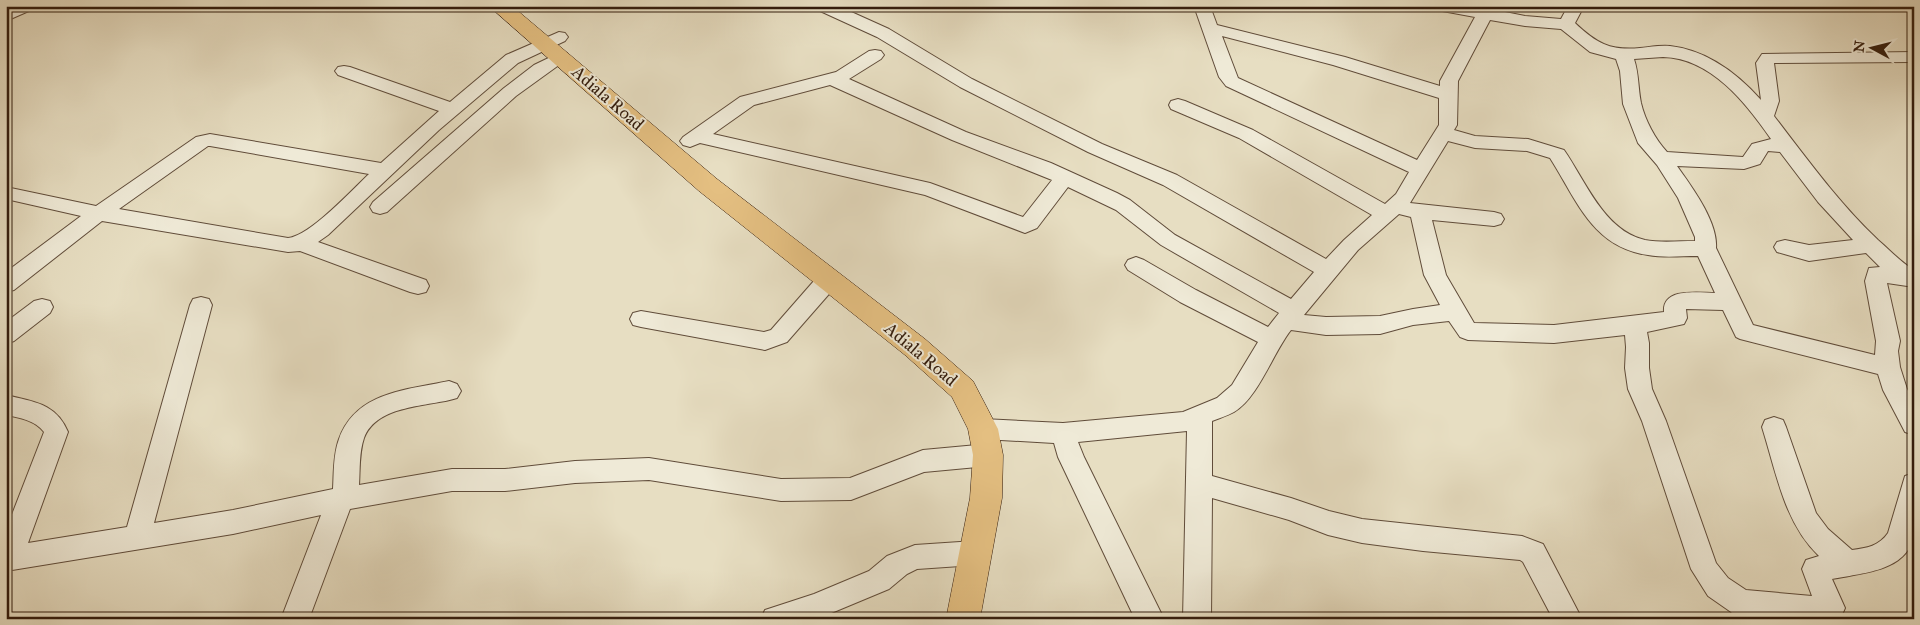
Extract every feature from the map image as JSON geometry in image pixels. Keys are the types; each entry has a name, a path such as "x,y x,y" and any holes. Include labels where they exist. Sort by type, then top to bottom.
{"main road":[{"name":"Adiala Road","path":"499,6 691,140 786,247"},
{"name":"Adiala Road","path":"520,6 554,46 708,185 915,347 963,389 986,442 986,498 963,619"}],"street":[{"path":"6,16 25,6"},
{"path":"824,6 883,33 966,83 1095,148 1170,180 1328,270"},
{"path":"1202,6 1228,77 1232,82 1421,170"},
{"path":"1443,6 1487,10 1566,24 1579,38 1594,48 1624,56 1667,51 1689,55 1700,60 1734,83 1764,116 1823,196 1870,245 1911,278"},
{"path":"1566,24 1576,6"},
{"path":"6,405 44,416 54,423 56,432 8,559 233,522 343,499 452,480 505,480 575,472 649,469 781,490 851,489 923,461 986,442 1185,422 1226,405 1242,392 1272,339 1328,270 1351,245 1404,199 1448,125 1449,81 1487,10"},
{"path":"1210,28 1339,61 1449,94"},
{"path":"302,244 321,230 452,109 512,59 554,46"},
{"path":"380,207 510,92 540,69 554,46"},
{"path":"691,140 747,101 842,76 875,55"},
{"path":"1624,56 1629,71 1632,104 1648,143 1683,188 1697,214 1706,237 1705,248 1744,331 1888,367"},
{"path":"1764,116 1770,101 1764,63 1768,58 1912,57"},
{"path":"344,71 452,109"},
{"path":"833,79 958,136 1065,178 1123,205 1168,240 1290,316 1326,326 1380,326 1413,317 1454,312"},
{"path":"1178,105 1246,134 1390,211 1494,219"},
{"path":"1443,133 1475,142 1528,146 1558,154 1603,226 1620,238 1639,246 1705,248"},
{"path":"8,281 98,213 203,142 210,140 385,170"},
{"path":"691,140 930,190 1025,226 1030,223 1065,178"},
{"path":"1661,158 1748,164 1754,160 1759,148 1763,146 1786,146"},
{"path":"8,193 98,213 288,245 302,244 418,286"},
{"path":"1420,212 1435,275 1454,312 1468,331 1554,334 1633,326 1676,318 1675,306 1679,301 1730,302"},
{"path":"1785,247 1809,253 1870,245"},
{"path":"1136,265 1188,296 1272,339"},
{"path":"1911,278 1877,274 1876,281 1888,341 1886,351 1888,367 1895,390 1914,425"},
{"path":"641,319 765,341 780,336 828,280"},
{"path":"137,538 201,305"},
{"path":"6,335 42,307"},
{"path":"1633,326 1639,341 1637,368 1642,399 1654,421 1702,562 1712,580 1747,611 1827,610 1831,608 1816,569 1878,558 1893,548 1900,536 1914,484"},
{"path":"295,619 343,499 350,442 355,426 364,416 381,407 449,391"},
{"path":"1197,619 1200,417"},
{"path":"1774,427 1804,517 1811,530 1826,547 1849,564"},
{"path":"1063,433 1071,457 1150,619"},
{"path":"1199,483 1291,509 1328,524 1362,531 1423,539 1522,548 1533,553 1568,619"},
{"path":"774,619 816,606 879,580 897,566 915,557 975,553"}]}
